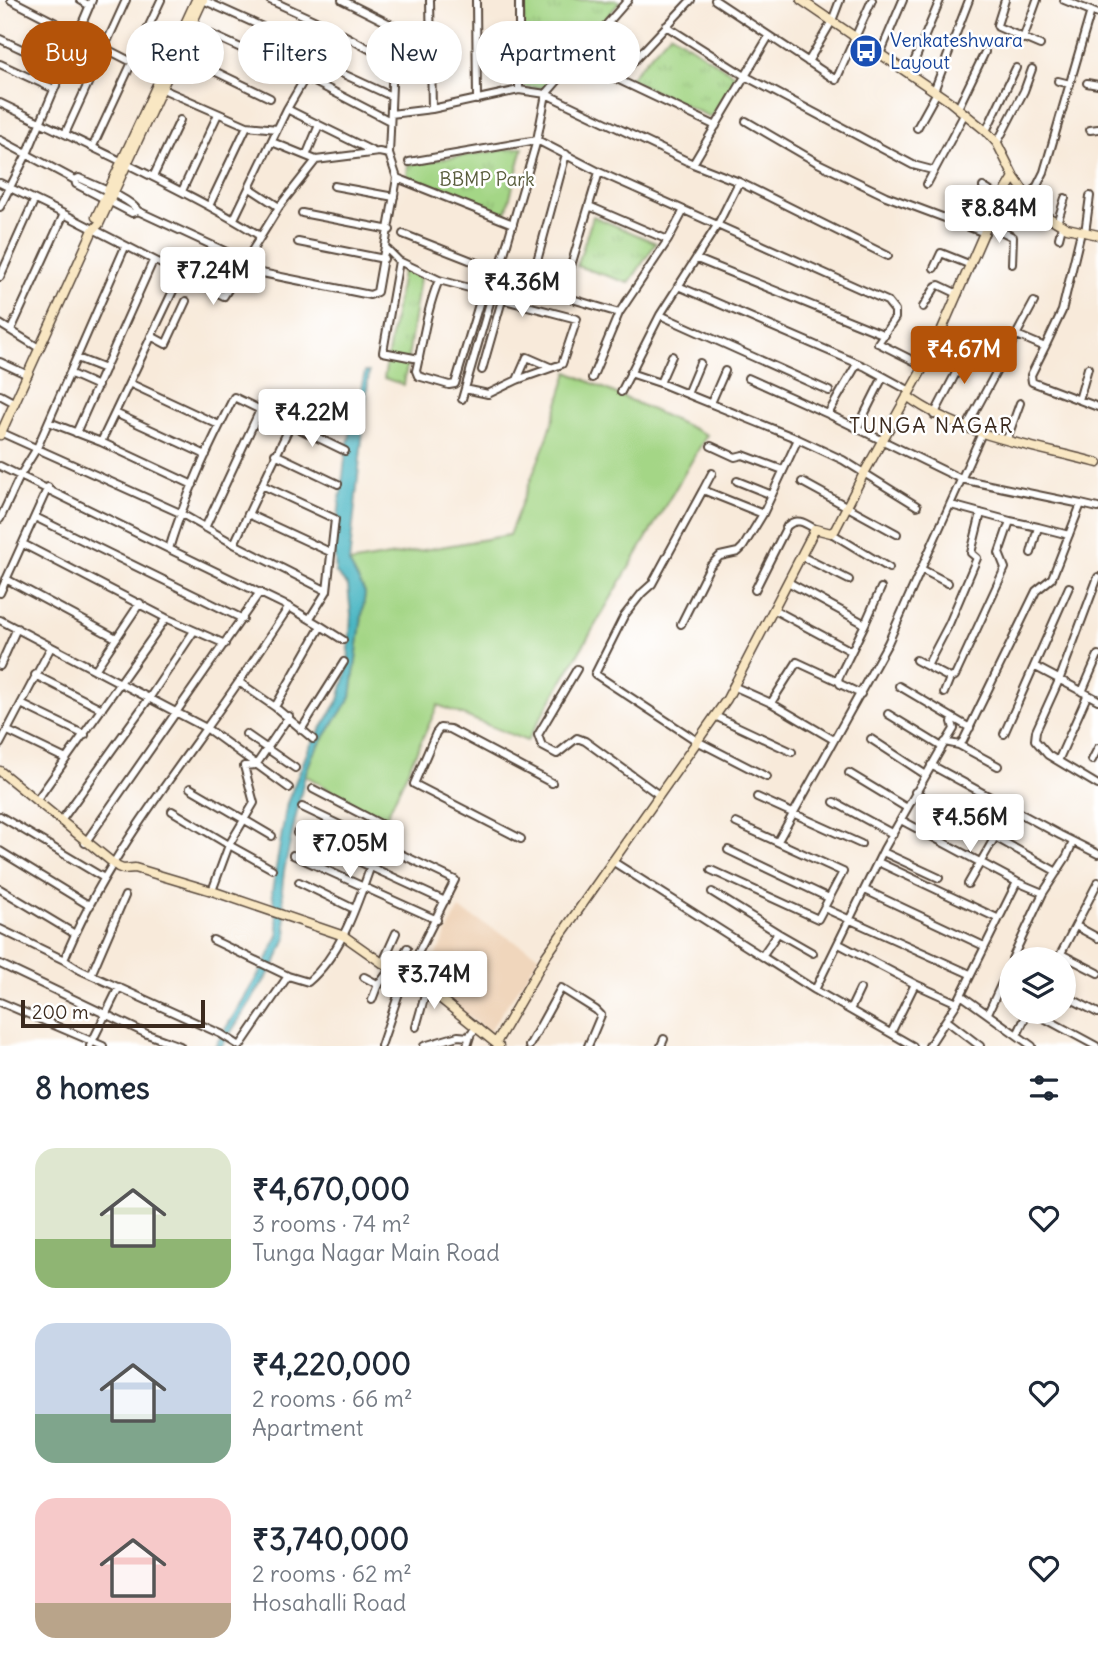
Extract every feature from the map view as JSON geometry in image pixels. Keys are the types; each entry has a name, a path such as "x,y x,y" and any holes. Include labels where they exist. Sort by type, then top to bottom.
{"street":[{"path":"11,0 51,21"},
{"path":"80,0 91,3 84,21"},
{"path":"112,31 126,0"},
{"path":"151,21 161,0"},
{"path":"187,21 196,0"},
{"path":"192,21 203,0 249,21"},
{"path":"270,0 316,21"},
{"path":"342,0 354,3 385,21"},
{"path":"430,0 432,108"},
{"path":"476,0 477,100"},
{"path":"519,0 519,90"},
{"path":"609,21 628,0"},
{"path":"640,54 691,0"},
{"path":"715,0 835,80 872,0"},
{"path":"808,62 832,21 840,0"},
{"path":"880,54 903,0"},
{"path":"909,74 940,0"},
{"path":"917,128 935,92 969,0"},
{"path":"1005,0 997,25 1040,46"},
{"path":"1023,38 1037,0"},
{"path":"1030,200 1044,172 1095,12 1064,0"},
{"path":"805,1 962,111 986,131 997,143 1014,177 1037,209 1059,224 1083,233 1098,235"},
{"path":"666,26 745,76 913,164 932,170"},
{"path":"692,164 769,36"},
{"path":"0,39 21,49"},
{"path":"242,269 370,295 377,292 397,178 389,154 393,61 352,39"},
{"path":"926,184 962,111 985,52"},
{"path":"0,64 54,89"},
{"path":"986,131 1016,68"},
{"path":"997,143 1024,91 1032,69"},
{"path":"224,76 270,98"},
{"path":"93,146 126,77"},
{"path":"352,78 391,96"},
{"path":"1058,81 1070,84"},
{"path":"1087,83 1098,85"},
{"path":"0,207 27,154 56,84"},
{"path":"65,134 88,84"},
{"path":"159,84 108,197 99,224 94,229 0,433 180,513 327,591"},
{"path":"234,219 301,84"},
{"path":"320,84 391,118 519,90 546,94 692,164 739,182 888,256"},
{"path":"462,399 537,140 546,94 554,84"},
{"path":"628,84 716,126"},
{"path":"158,87 247,126 277,129"},
{"path":"0,103 182,191 260,236"},
{"path":"287,109 375,152"},
{"path":"182,191 218,114"},
{"path":"152,177 180,120"},
{"path":"746,121 818,163 886,196 1013,237 1012,264"},
{"path":"306,156 319,125"},
{"path":"208,206 247,126"},
{"path":"0,140 75,180 76,184 135,206 138,211 246,261"},
{"path":"409,162 537,140 599,172 887,301 892,305 895,318 878,343 924,366"},
{"path":"272,142 316,160 375,152 389,154"},
{"path":"530,287 566,154"},
{"path":"0,184 224,296 279,207 316,160"},
{"path":"599,172 562,296 619,313"},
{"path":"831,533 924,366 1014,177"},
{"path":"397,178 513,224"},
{"path":"621,392 660,315 718,224 739,182"},
{"path":"334,186 394,197"},
{"path":"983,187 1002,199"},
{"path":"250,188 279,207"},
{"path":"1090,196 1062,311 1031,375 1032,382 1098,407"},
{"path":"1059,238 1065,198"},
{"path":"0,277 34,201"},
{"path":"589,206 668,240"},
{"path":"593,378 619,313 668,240 684,210"},
{"path":"302,213 390,230"},
{"path":"11,330 64,214"},
{"path":"402,234 500,272"},
{"path":"298,242 384,258"},
{"path":"0,519 49,422 125,247"},
{"path":"386,248 400,261 439,280 502,300 577,319 562,364 488,394 466,388"},
{"path":"934,268 941,253 971,265"},
{"path":"697,259 885,335"},
{"path":"76,433 153,261"},
{"path":"400,261 383,352 419,359"},
{"path":"101,442 181,274"},
{"path":"439,280 416,371 418,376 449,385 455,384 482,294"},
{"path":"678,286 883,377 934,415 982,433 1098,463"},
{"path":"923,307 936,286 958,294"},
{"path":"482,370 502,300"},
{"path":"151,336 166,344 186,301"},
{"path":"966,428 1034,302"},
{"path":"660,315 829,391"},
{"path":"0,324 40,348"},
{"path":"1017,335 1045,347"},
{"path":"934,415 971,344"},
{"path":"660,383 672,356"},
{"path":"517,380 527,357 550,368"},
{"path":"78,358 105,369"},
{"path":"0,362 27,375"},
{"path":"687,394 701,363"},
{"path":"828,414 857,364"},
{"path":"1079,400 1088,368"},
{"path":"711,404 724,371"},
{"path":"630,373 798,439 843,460 863,475 917,506"},
{"path":"71,374 98,386"},
{"path":"858,427 883,377"},
{"path":"748,378 858,427 961,479 1098,508"},
{"path":"129,383 219,425"},
{"path":"0,395 15,403"},
{"path":"169,549 180,513 234,397 345,450"},
{"path":"1007,439 1020,403"},
{"path":"234,544 290,424 303,408"},
{"path":"205,528 260,410"},
{"path":"115,413 206,455"},
{"path":"49,422 101,442 193,485"},
{"path":"778,841 861,694 951,505 982,433"},
{"path":"681,624 710,566 720,556 738,552 743,547 763,514 798,439"},
{"path":"711,446 735,457 743,455 783,470"},
{"path":"275,454 338,484"},
{"path":"0,466 260,592 310,618 342,640"},
{"path":"712,473 653,584 642,593 624,616 595,674 697,741 767,777"},
{"path":"737,481 772,495"},
{"path":"802,482 897,534"},
{"path":"262,485 335,519 327,591 310,618"},
{"path":"0,593 48,488"},
{"path":"703,490 763,514"},
{"path":"959,745 970,728 1036,591 1052,579 1081,504"},
{"path":"951,505 1069,535"},
{"path":"927,666 949,624 976,558 971,553 981,513"},
{"path":"248,514 330,552"},
{"path":"35,517 243,619"},
{"path":"755,590 792,521 804,522 815,529 831,533 889,568"},
{"path":"944,693 950,678 955,676 1005,568 999,553 1010,521"},
{"path":"1031,553 1038,527"},
{"path":"0,771 111,863 123,869 135,868 212,891 344,936 393,970 427,988 497,1045 546,956 715,716 815,529"},
{"path":"23,544 166,618 225,644"},
{"path":"801,556 849,580"},
{"path":"921,569 948,583"},
{"path":"1098,577 1060,678 1036,731 1035,740 1040,749 1098,785"},
{"path":"6,579 116,638"},
{"path":"788,582 865,624"},
{"path":"1004,734 1069,587"},
{"path":"838,681 880,588"},
{"path":"85,843 260,592"},
{"path":"94,670 140,603"},
{"path":"64,960 111,863 289,607"},
{"path":"773,609 851,651"},
{"path":"37,800 166,618"},
{"path":"0,620 206,728 289,788"},
{"path":"275,707 321,626"},
{"path":"0,666 17,628"},
{"path":"61,821 194,631"},
{"path":"0,744 51,647"},
{"path":"1058,761 1098,655"},
{"path":"916,660 950,678"},
{"path":"301,730 344,662"},
{"path":"771,703 797,662 861,694"},
{"path":"1034,666 1098,700"},
{"path":"577,669 538,735 542,746 557,754 577,738 585,741 659,795"},
{"path":"35,675 102,709"},
{"path":"239,682 289,716 313,739"},
{"path":"733,686 771,703 834,740"},
{"path":"899,687 970,728"},
{"path":"21,704 85,735"},
{"path":"888,714 944,745 959,745 998,766"},
{"path":"256,765 289,716"},
{"path":"715,716 792,752"},
{"path":"815,990 883,852 915,792 954,729 952,722"},
{"path":"522,839 414,784 436,733 440,728 450,729 552,782"},
{"path":"8,731 66,759"},
{"path":"246,734 295,768"},
{"path":"871,739 926,775"},
{"path":"1092,760 1098,748"},
{"path":"212,891 229,845 254,803 244,766 256,765"},
{"path":"932,765 1098,853"},
{"path":"849,773 908,808"},
{"path":"190,788 272,836"},
{"path":"213,940 288,976 308,982 319,973 344,936 386,827 313,789"},
{"path":"915,792 1057,872"},
{"path":"757,797 861,844"},
{"path":"834,802 893,834"},
{"path":"302,807 455,880 395,1000 381,1046"},
{"path":"172,811 272,869"},
{"path":"0,816 104,878"},
{"path":"901,820 1017,882 1043,893"},
{"path":"711,870 818,919 843,872 736,823"},
{"path":"297,833 445,901"},
{"path":"968,884 995,837"},
{"path":"1018,947 1043,893 1073,842"},
{"path":"728,850 829,898"},
{"path":"0,851 90,906"},
{"path":"883,852 939,878"},
{"path":"293,855 437,920"},
{"path":"612,862 815,990 912,1046"},
{"path":"878,862 997,918"},
{"path":"299,882 354,909"},
{"path":"929,1046 957,1003 1017,882"},
{"path":"1064,947 1095,900 1098,882"},
{"path":"0,889 75,934"},
{"path":"865,890 984,946"},
{"path":"712,892 813,953"},
{"path":"91,975 125,896"},
{"path":"824,908 970,974"},
{"path":"1076,926 1098,938"},
{"path":"0,929 91,975 221,1034 240,1046 288,976"},
{"path":"383,962 396,933"},
{"path":"762,956 778,933"},
{"path":"839,944 957,1003"},
{"path":"372,1000 379,985 393,970 407,948"},
{"path":"1076,963 1098,972"},
{"path":"0,964 147,1034 179,1045"},
{"path":"364,978 379,985"},
{"path":"891,1033 915,984"},
{"path":"92,1044 119,987"},
{"path":"416,1027 427,988"},
{"path":"528,1046 561,988 601,1016 589,1046"},
{"path":"850,1010 860,989"},
{"path":"988,1013 999,989"},
{"path":"961,995 1032,1046"},
{"path":"1076,1001 1098,1013"},
{"path":"0,1002 92,1044 103,1046"},
{"path":"946,1020 980,1046"},
{"path":"1017,1035 1024,1024"},
{"path":"1054,1024 1096,1046"},
{"path":"467,1046 473,1030 478,1028"},
{"path":"424,1046 458,1036 469,1037"}],"shaded area":[{"path":"459,909 540,956 488,1033 424,979"}],"green space":[{"path":"524,0 620,2 604,21 524,21"},
{"path":"670,33 738,77 710,117 640,84 640,67"},
{"path":"523,84 549,84 546,88 523,87"},
{"name":"BBMP Park","path":"523,147 506,213 407,177 408,164"},
{"path":"593,216 656,243 629,283 577,266"},
{"path":"403,267 420,278 404,385 384,378"},
{"path":"568,372 707,435 527,741 438,705 384,822 305,775 313,754 351,697 365,593 349,563 509,535 548,436"}],"water":[{"path":"365,372 369,372 349,563 365,593 351,697 313,754 305,775 284,871 282,890 287,936 275,964 222,1046 215,1046 266,962 279,933 272,891 287,803 309,748 339,700 348,666 351,615 348,586 336,573 334,550 346,451"}],"waterway":[{"path":"1089,0 1098,4"}],"place":[{"name":"Venkateshwara Layout","path":"866,51"}],"district":[{"name":"TUNGA NAGAR","path":"932,426"}]}
